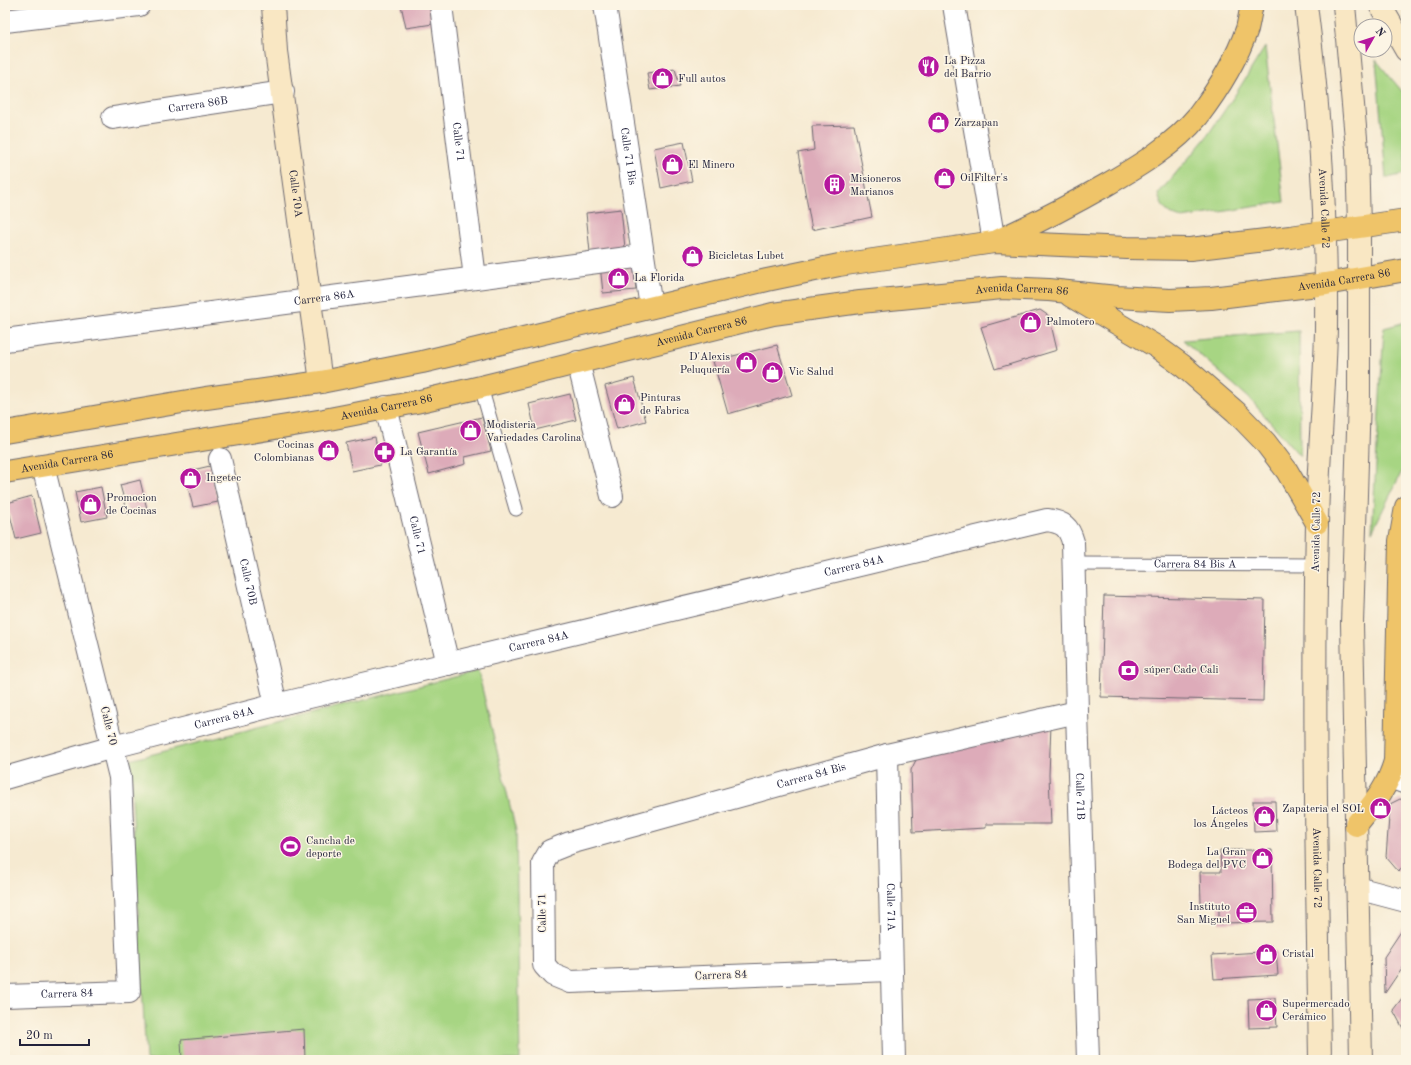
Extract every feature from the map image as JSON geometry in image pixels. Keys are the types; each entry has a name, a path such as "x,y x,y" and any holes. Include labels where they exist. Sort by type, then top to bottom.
{"main road":[{"name":"Calle 70A","path":"273,5 276,51 283,92 321,382"},
{"path":"994,242 1034,224 1129,172 1156,154 1180,134 1197,116 1232,63 1247,28 1252,5"},
{"name":"Avenida Calle 72","path":"1306,5 1320,142 1326,284 1326,330 1317,523 1314,716 1320,1060"},
{"path":"1344,5 1357,149 1360,279 1359,398 1352,624 1361,1060"},
{"path":"1380,5 1406,50"},
{"path":"5,432 206,398 321,382 422,362 767,280 839,265 994,242 1164,250 1214,247 1406,220"},
{"name":"Avenida Carrera 86","path":"5,472 324,420 481,387 773,314 860,302 1002,288 1030,288 1117,297 1170,300 1211,298 1326,284 1406,270"},
{"path":"1063,291 1152,344 1183,366 1236,412 1265,442 1287,471 1317,523"},
{"path":"1356,825 1379,797 1398,780 1395,761 1403,564 1400,541 1406,507"}],"street":[{"path":"5,21 139,5"},
{"name":"Calle 71","path":"441,5 475,278"},
{"name":"Calle 71 Bis","path":"605,5 651,307"},
{"path":"954,5 994,242"},
{"name":"Carrera 86B","path":"113,118 283,92"},
{"name":"Carrera 86A","path":"5,340 643,256"},
{"path":"578,362 612,496"},
{"name":"Calle 71","path":"386,407 448,664"},
{"name":"Calle 70B","path":"220,459 276,705"},
{"name":"Calle 70","path":"43,466 120,777 129,992"},
{"name":"Carrera 84A","path":"5,778 113,747 276,705 1048,520 1060,522 1070,532"},
{"name":"Calle 71B","path":"1070,532 1073,542 1074,564 1076,712 1088,1060"},
{"name":"Carrera 84 Bis","path":"550,851 570,843 887,755 1076,712"},
{"name":"Calle 71A","path":"887,755 894,1060"},
{"name":"Calle 71","path":"550,851 543,863 544,965 552,975"},
{"path":"1357,888 1406,901"},
{"name":"Carrera 84","path":"552,975 570,982 891,970"},
{"name":"Carrera 84","path":"5,996 129,992"}],"lane":[{"path":"481,387 516,510"},
{"name":"Carrera 84 Bis A","path":"1074,564 1316,565"}],"green space":[{"path":"1265,47 1284,202 1182,218 1172,215 1161,204 1158,194 1205,139"},
{"path":"1376,60 1406,96 1406,174 1386,178"},
{"path":"1406,322 1406,463 1372,532 1384,328"},
{"path":"1299,331 1300,456 1249,398 1183,340"},
{"path":"478,671 516,831 520,1060 146,1060 130,760"}],"building":[{"path":"401,5 429,5 433,24 406,28"},
{"name":"Full autos","path":"675,69 680,86 650,90 647,73"},
{"name":"Misioneros Marianos","path":"854,125 872,217 812,230 798,153 814,150 812,126"},
{"name":"El Minero","path":"684,142 692,181 661,188 654,148"},
{"path":"621,209 625,248 590,252 586,213"},
{"name":"La Florida","path":"633,262 636,290 603,293 600,265"},
{"path":"1040,310 1049,316 1057,350 995,369 981,327"},
{"path":"777,345 792,395 728,414 713,361"},
{"name":"Pinturas de Fabrica","path":"634,378 646,421 617,429 605,386"},
{"path":"570,394 576,420 535,430 529,404"},
{"path":"482,417 491,451 465,457 466,464 429,474 418,432"},
{"path":"375,437 380,465 352,471 346,443"},
{"path":"210,466 218,502 193,507 184,472"},
{"path":"140,480 147,509 128,514 120,485"},
{"name":"Promocion de Cocinas","path":"101,487 107,517 81,522 75,492"},
{"path":"32,496 41,533 16,539 7,503"},
{"path":"1104,596 1265,600 1263,701 1101,697"},
{"path":"1051,725 1049,775 1051,824 986,824 986,828 913,832 911,770 916,760 924,753"},
{"path":"1400,799 1406,801 1406,864 1398,871 1386,857 1390,804"},
{"path":"1253,801 1275,801 1276,831 1254,832"},
{"path":"1220,850 1272,850 1273,922 1219,923 1219,903 1201,903 1200,872 1221,872"},
{"path":"1406,924 1406,962 1385,993 1384,957"},
{"path":"1276,951 1278,975 1214,979 1212,955"},
{"path":"1406,993 1406,1034 1393,1010"},
{"path":"1275,998 1277,1027 1249,1028 1248,999"},
{"path":"304,1029 305,1060 182,1060 181,1040"}],"place":[{"name":"La Pizza del Barrio","path":"928,67"},
{"name":"Full autos","path":"663,79"},
{"name":"Zarzapan","path":"939,123"},
{"name":"El Minero","path":"673,165"},
{"name":"OilFilter's","path":"944,178"},
{"name":"Misioneros Marianos","path":"834,185"},
{"name":"Bicicletas Lubet","path":"692,256"},
{"name":"La Florida","path":"618,278"},
{"name":"Palmotero","path":"1030,322"},
{"name":"D'Alexis Peluquería","path":"746,363"},
{"name":"Vic Salud","path":"773,372"},
{"name":"Pinturas de Fabrica","path":"625,404"},
{"name":"Modisteria Variedades Carolina","path":"470,431"},
{"name":"Cocinas Colombianas","path":"329,451"},
{"name":"La Garantía","path":"384,452"},
{"name":"Ingetec","path":"190,478"},
{"name":"Promocion de Cocinas","path":"91,504"},
{"name":"súper Cade Cali","path":"1128,670"},
{"name":"Zapateria el SOL","path":"1380,809"},
{"name":"Lácteos los Ángeles","path":"1264,817"},
{"name":"Cancha de deporte","path":"291,847"},
{"name":"La Gran Bodega del PVC","path":"1262,858"},
{"name":"Instituto San Miguel","path":"1246,913"},
{"name":"Cristal","path":"1266,954"},
{"name":"Supermercado Cerámico","path":"1266,1010"}]}
